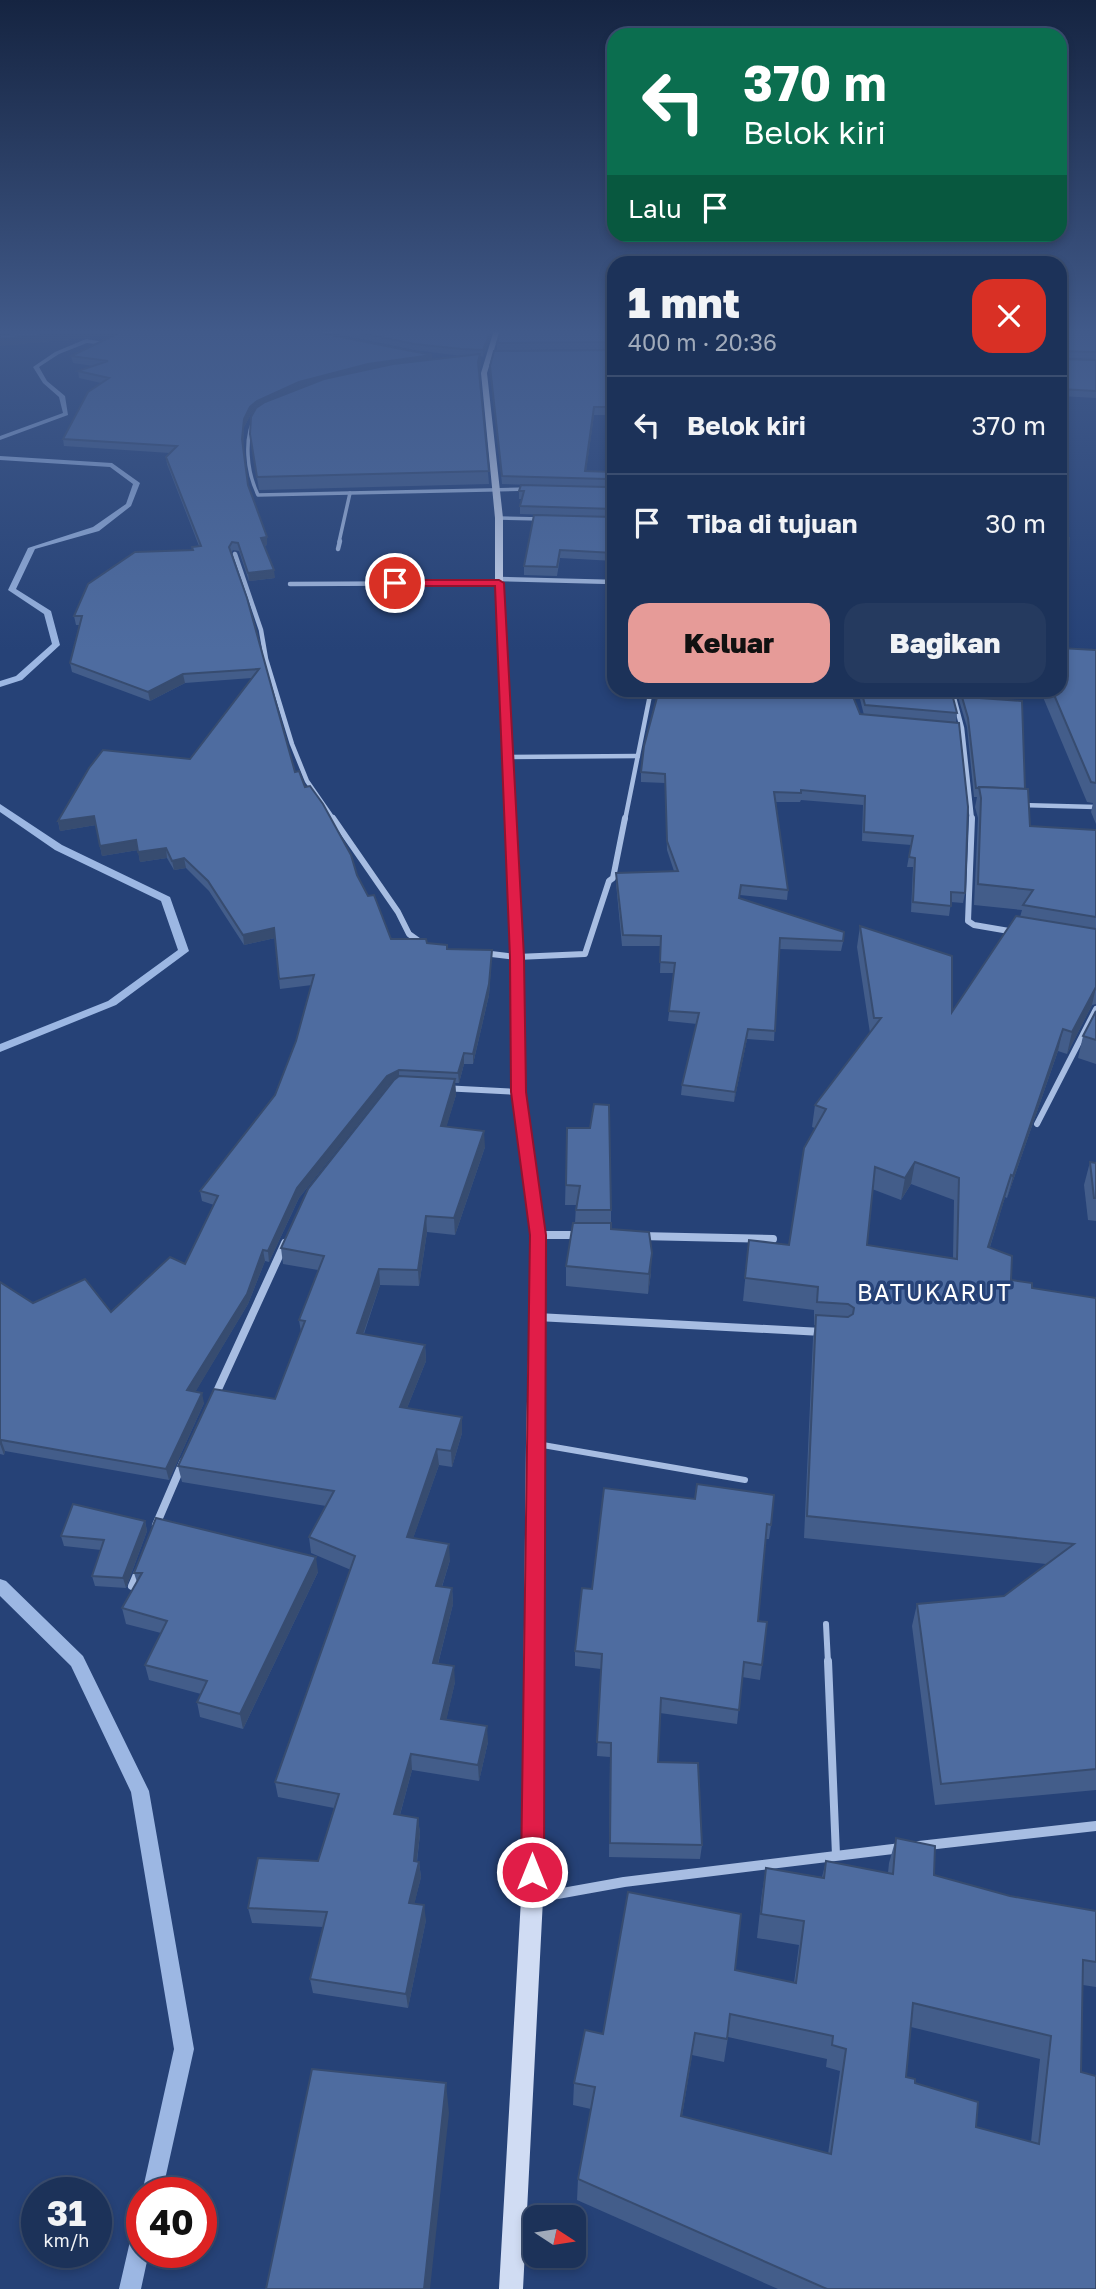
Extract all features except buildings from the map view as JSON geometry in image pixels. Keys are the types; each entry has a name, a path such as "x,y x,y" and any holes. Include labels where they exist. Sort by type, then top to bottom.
{"street":[{"path":"248,437 247,445 256,494 537,488"},
{"path":"492,437 498,490 499,581 517,957 519,1092 538,1235 534,1443 532,1899 511,2289"},
{"path":"338,549 350,493"},
{"path":"499,518 551,519"},
{"path":"235,554 261,630 266,659 280,697 292,744 307,781 392,903 409,934 420,943 433,947"},
{"path":"290,584 607,582"},
{"path":"469,951 517,957 585,954 609,881 613,878 650,697"},
{"path":"954,697 962,728 973,807 968,921 974,925 1028,934"},
{"path":"949,727 962,728"},
{"path":"508,757 638,756"},
{"path":"1010,804 1096,807"},
{"path":"1037,1124 1096,1009"},
{"path":"436,1087 519,1092"},
{"path":"538,1235 593,1235"},
{"path":"634,1236 773,1239"},
{"path":"207,1412 287,1239"},
{"path":"536,1317 831,1333"},
{"path":"152,1536 190,1449"},
{"path":"132,1587 142,1561"},
{"path":"532,1899 624,1882 1096,1826"}],"lane":[{"path":"534,1443 744,1479"},
{"path":"825,1624 836,1855"}],"waterway":[{"path":"0,458 112,465 137,483 129,505 96,529 32,548 12,590 48,613 56,645 19,678 0,684"},
{"path":"0,807 58,847 166,899 184,951 112,1003 0,1048"},
{"path":"0,1586 77,1661 140,1791 184,2049 156,2177"},
{"path":"130,2289 135,2268"}],"district":[{"name":"BATUKARUT","path":"935,1292"}],"route":[{"path":"395,583 499,583 517,957 519,1092 538,1235 532,1872"}]}
